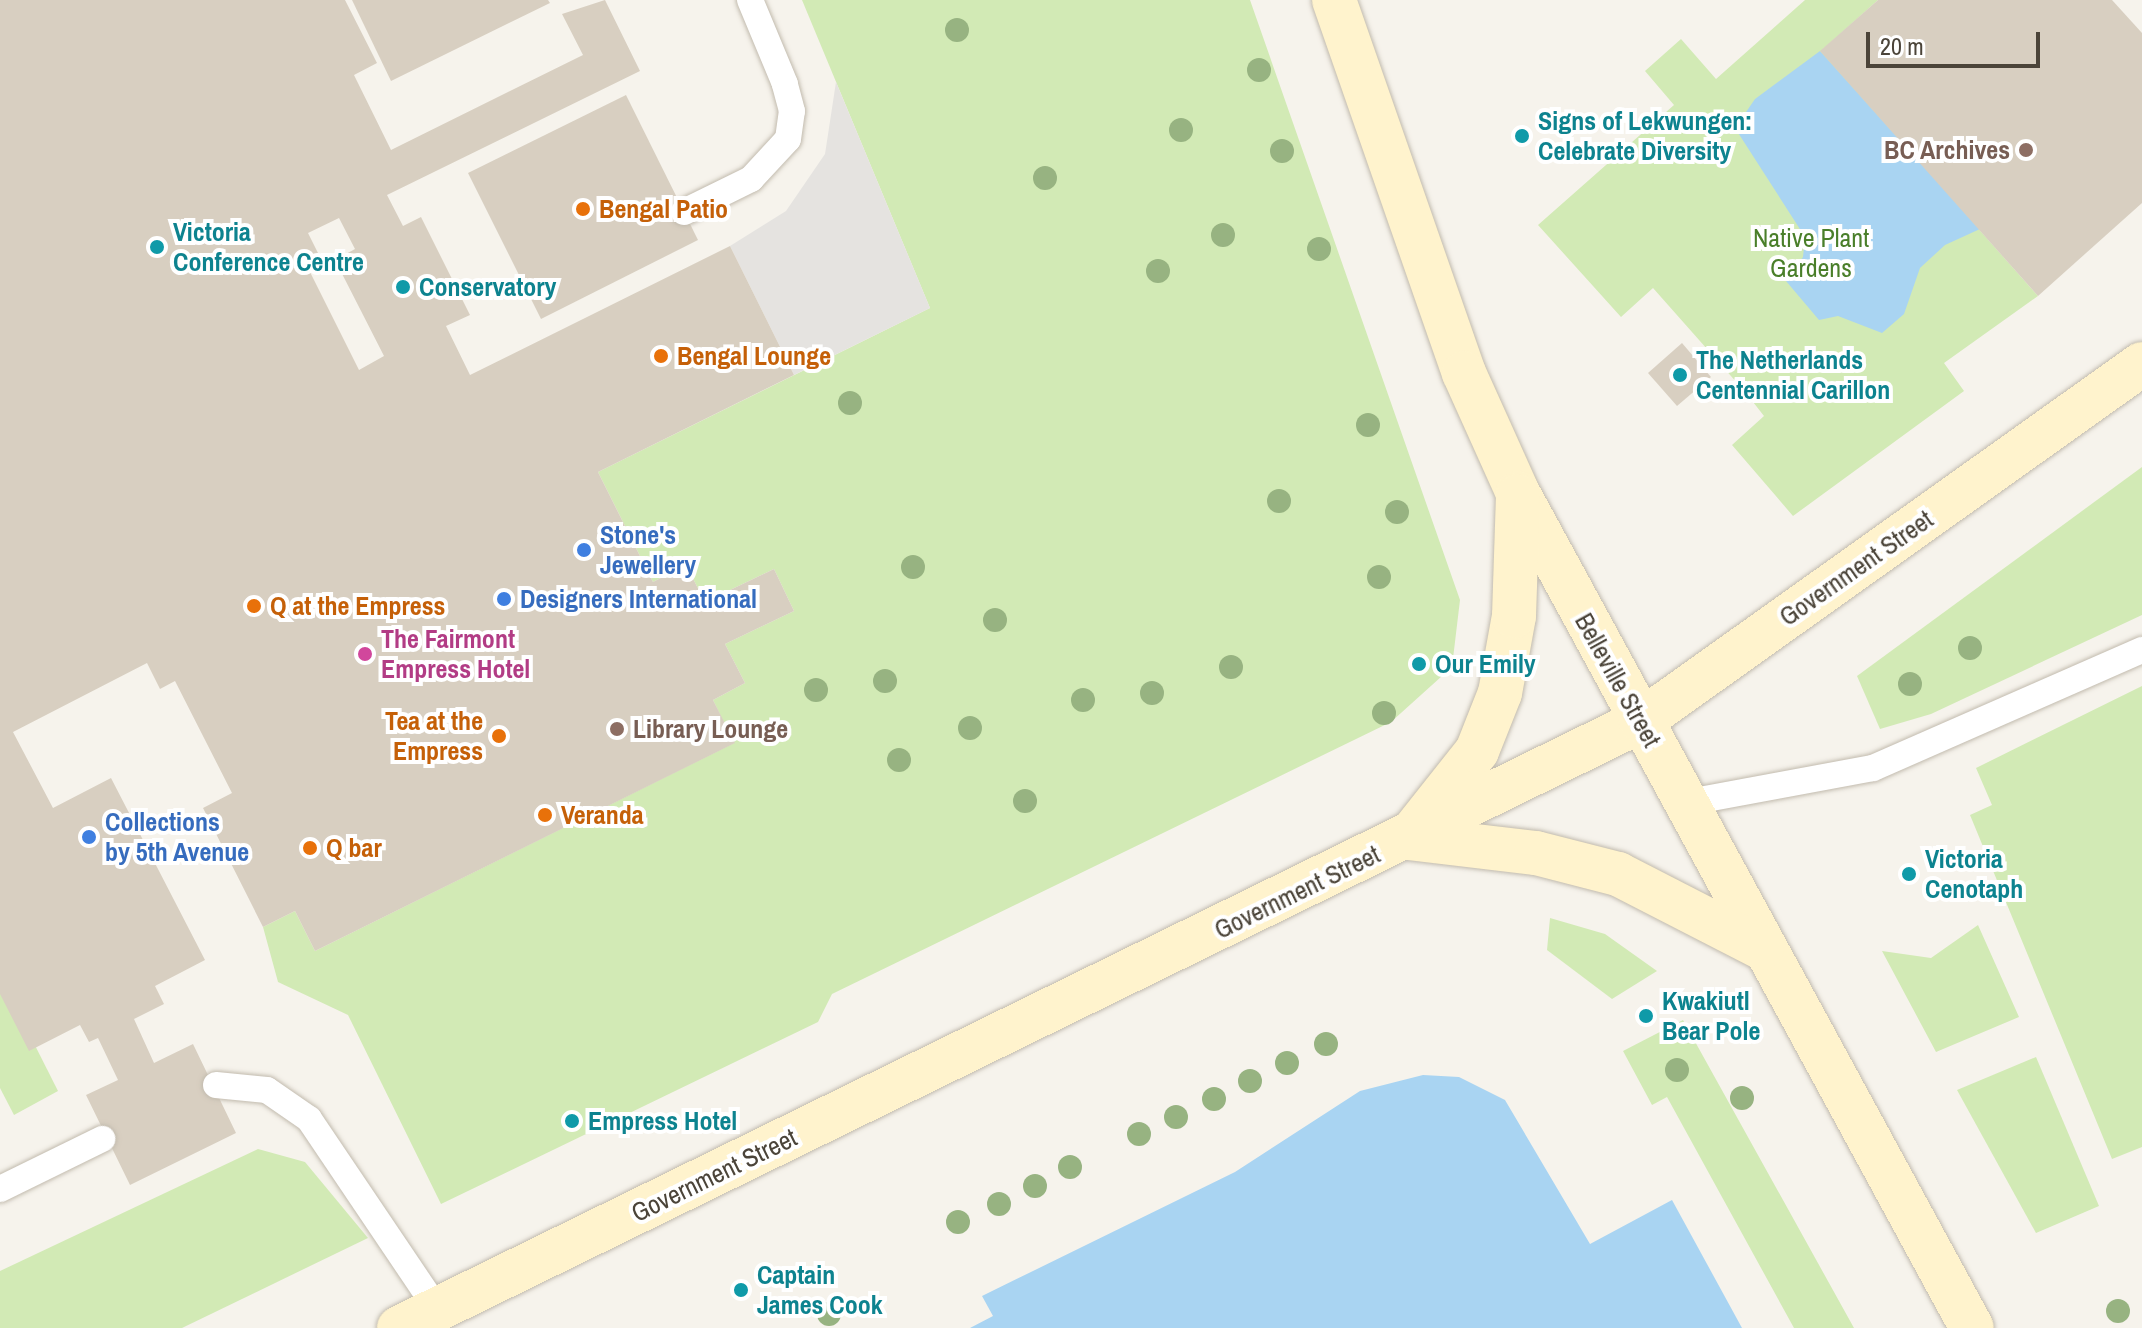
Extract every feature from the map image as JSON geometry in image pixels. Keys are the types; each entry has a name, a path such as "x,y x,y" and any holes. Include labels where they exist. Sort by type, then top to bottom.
{"main road":[{"name":"Belleville Street","path":"1334,0 1464,373 1518,493 1972,1328"},
{"name":"Government Street","path":"399,1328 1408,838 1641,721 2142,364"},
{"path":"1408,838 1477,751 1500,693 1514,616 1518,493"},
{"path":"1408,838 1536,853 1618,874 1764,949"}],"lane":[{"path":"684,212 751,179 788,139 792,111 785,84 750,0"},
{"path":"1684,803 1886,763 2142,650"},
{"path":"216,1085 267,1090 309,1119 438,1310"},
{"path":"0,1189 102,1139"}],"green space":[{"path":"802,0 1250,0 1460,600 1452,667 1391,722 832,994 818,1022 441,1204 348,1015 278,982 263,927 295,911 315,951 734,743 713,700 745,683 725,644 794,611 774,569 705,602 686,565 653,582 598,472 930,308"},
{"name":"Native Plant Gardens","path":"1805,0 1878,0 1821,51 2038,296 1944,363 1964,391 1793,516 1732,445 1764,416 1746,393 1653,288 1621,317 1538,225 1674,105 1645,71 1681,39 1716,79"},
{"path":"2142,467 2142,615 1931,714 1880,729 1857,676"},
{"path":"2142,686 2142,1147 2112,1159 1970,815 1992,805 1976,768"},
{"path":"1550,918 1605,934 1657,971 1612,999 1547,950"},
{"path":"1978,925 2019,1017 1936,1052 1882,951 1931,958"},
{"path":"0,976 58,1091 14,1115 0,1088"},
{"path":"1683,1020 1854,1328 1794,1328 1667,1097 1652,1105 1623,1051"},
{"path":"2036,1057 2099,1206 2036,1233 1957,1090"},
{"path":"258,1149 305,1162 368,1238 182,1328 0,1328 0,1271"}],"shaded area":[{"path":"836,82 930,308 794,375 730,246 786,211 825,154"}],"water":[{"path":"1820,51 1980,229 1945,245 1920,268 1904,314 1882,333 1838,316 1819,320 1786,281 1803,257 1805,237 1735,128 1755,99"},
{"path":"1423,1075 1459,1077 1505,1100 1590,1244 1672,1200 1742,1328 970,1328 993,1316 982,1296 1235,1172 1360,1091"}],"building":[{"name":"The Fairmont Empress Hotel","path":"0,0 345,0 377,63 354,75 391,150 583,55 562,14 605,0 640,71 387,195 403,226 421,217 470,315 446,326 470,375 730,246 794,375 598,472 653,582 686,565 705,602 774,569 794,611 725,644 745,683 713,700 735,743 315,951 295,911 263,927 203,808 232,793 175,681 160,689 147,663 13,732 53,808 111,778 205,960 155,986 164,1004 134,1019 154,1063 193,1044 236,1133 130,1185 86,1095 118,1080 98,1038 89,1042 80,1025 29,1051 0,994","holes":["339,218 355,249 335,260 384,356 359,370 308,268 322,261 308,233"]},
{"path":"352,0 548,0 550,3 391,81"},
{"name":"BC Archives","path":"1878,0 2112,0 2142,33 2142,203 2038,296 1820,51"},
{"path":"626,95 698,240 541,319 468,173"},
{"name":"The Netherlands Centennial Carillon","path":"1682,343 1711,377 1677,406 1648,373"}],"place":[{"name":"Signs of Lekwungen: Celebrate Diversity","path":"1522,136"},
{"name":"BC Archives","path":"2026,150"},
{"name":"Bengal Patio","path":"583,209"},
{"name":"Victoria Conference Centre","path":"157,247"},
{"name":"Conservatory","path":"403,287"},
{"name":"Bengal Lounge","path":"661,356"},
{"name":"The Netherlands Centennial Carillon","path":"1680,375"},
{"name":"Stone's Jewellery","path":"584,550"},
{"name":"Designers International","path":"504,599"},
{"name":"Q at the Empress","path":"254,606"},
{"name":"The Fairmont Empress Hotel","path":"365,654"},
{"name":"Our Emily","path":"1419,664"},
{"name":"Library Lounge","path":"617,729"},
{"name":"Tea at the Empress","path":"499,736"},
{"name":"Veranda","path":"545,815"},
{"name":"Collections by 5th Avenue","path":"89,837"},
{"name":"Q bar","path":"310,848"},
{"name":"Victoria Cenotaph","path":"1909,874"},
{"name":"Kwakiutl Bear Pole","path":"1646,1016"},
{"name":"Empress Hotel","path":"572,1121"},
{"name":"Captain James Cook","path":"741,1290"}]}
